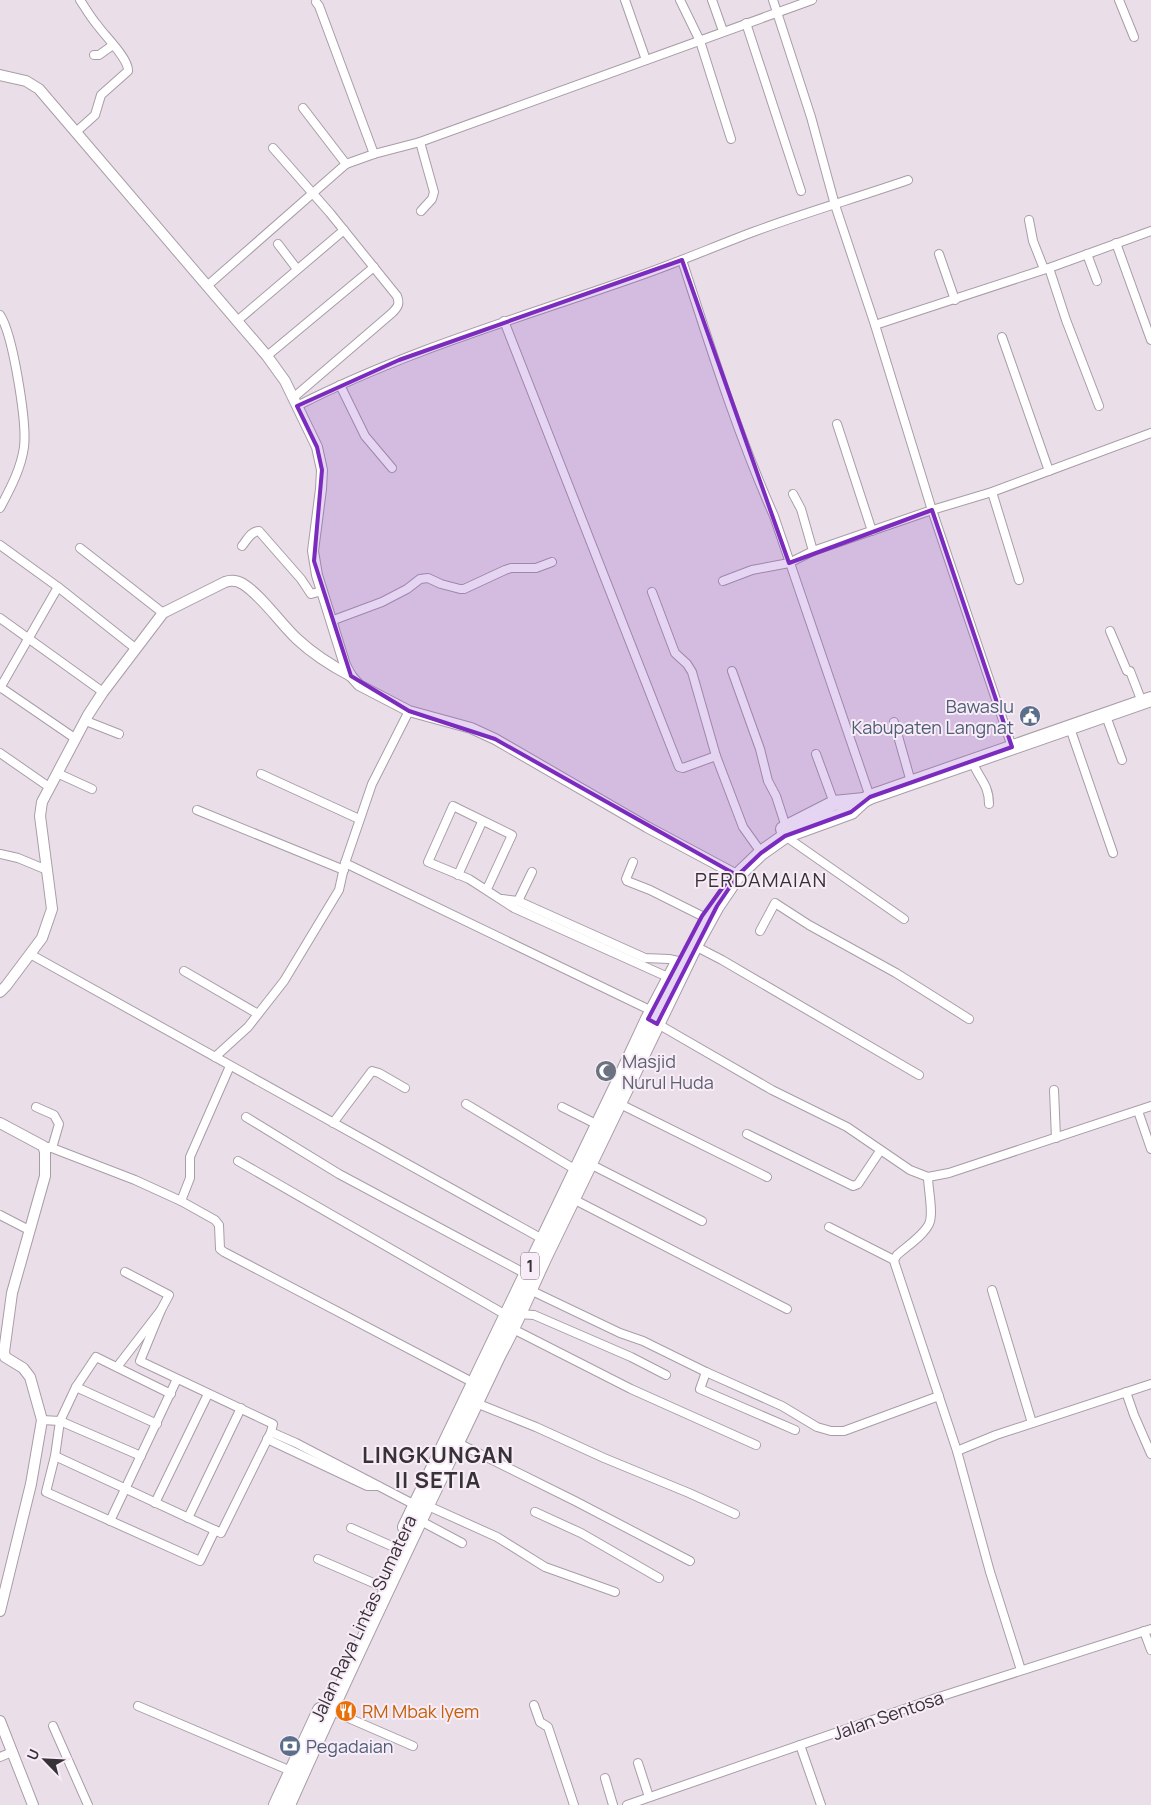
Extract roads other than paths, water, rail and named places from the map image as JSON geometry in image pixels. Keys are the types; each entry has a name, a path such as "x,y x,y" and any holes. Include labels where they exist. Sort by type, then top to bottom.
{"highway":[{"name":"Jalan Raya Lintas Sumatera","path":"288,1805 330,1710 419,1520 421,1505 474,1383 512,1314 530,1290 547,1241 576,1170 652,1018 678,961 702,916 733,873 758,848 834,804 867,798 1106,716 1146,700"},
{"name":"Jalan Raya Lintas Sumatera","path":"276,1805 396,1548 456,1442 513,1329 512,1314 526,1274 573,1199 620,1104 652,1018 696,946 717,906 738,875 786,831 851,812 867,798"}],"street":[{"path":"76,132 95,115 101,96 128,71 128,67 80,0"},
{"path":"625,0 646,60"},
{"path":"680,0 700,41 732,139"},
{"path":"712,0 724,32"},
{"path":"772,0 811,118 835,205 875,325 932,510 1012,747"},
{"path":"207,286 346,164 374,154 420,142 812,0"},
{"path":"1120,0 1134,37"},
{"path":"316,2 374,154"},
{"path":"746,24 801,191"},
{"path":"94,55 99,55 113,45"},
{"path":"0,75 26,81 39,89 267,356 285,381 317,447 322,470 313,551 317,575 345,665 359,685 409,711 471,728 495,739 673,841 733,873"},
{"path":"303,108 346,164"},
{"path":"420,142 434,192 432,199 421,211"},
{"path":"273,148 314,193 374,266 399,301 398,307 295,402"},
{"path":"295,402 504,321 635,278 798,216 908,180"},
{"path":"1030,220 1033,241 1046,268 1099,406"},
{"path":"237,321 344,230"},
{"path":"875,325 955,300 1151,231"},
{"path":"1116,243 1151,340"},
{"path":"278,244 297,269"},
{"path":"939,254 955,300"},
{"path":"1087,254 1097,280"},
{"path":"682,260 719,371 774,516 867,798"},
{"path":"267,356 374,266"},
{"path":"0,315 7,329 20,394 24,448 17,474 0,508"},
{"path":"504,321 679,767 683,768 716,756"},
{"path":"1002,337 1049,471"},
{"path":"340,385 365,436 392,468"},
{"path":"838,424 872,531"},
{"path":"723,581 752,570 789,563 872,531 992,492 1151,433"},
{"path":"992,492 1019,580"},
{"path":"793,494 801,509 814,552"},
{"path":"242,546 254,531 259,531 302,579 310,594 322,591"},
{"path":"0,545 58,587 135,648"},
{"path":"80,548 163,614"},
{"path":"331,621 382,602 407,589 420,579 428,578 454,588 464,588 511,568 536,568 552,562"},
{"path":"0,992 46,931 52,909 40,810 49,787 103,692 163,614 225,582 235,581 251,591 298,640 333,666 351,676"},
{"path":"58,587 0,688 76,739"},
{"path":"652,592 675,653 687,664 692,672 716,756 743,826 758,848"},
{"path":"0,618 103,692"},
{"path":"1110,631 1127,671 1130,671 1146,700"},
{"path":"732,671 760,749 768,781 776,796 786,831 904,919"},
{"path":"215,1057 248,1027 284,981 339,890 344,866 372,784 409,711"},
{"path":"1106,716 1122,760"},
{"path":"86,721 119,734"},
{"path":"894,722 911,782"},
{"path":"1070,728 1113,853"},
{"path":"0,753 49,787"},
{"path":"816,754 834,804"},
{"path":"972,761 978,776 987,787 989,804"},
{"path":"57,773 92,789"},
{"path":"261,774 359,818"},
{"path":"487,889 512,835 452,806 428,862 487,889 514,908 670,978"},
{"path":"197,810 383,880 652,1018 772,1090 847,1128 900,1164 928,1177 949,1174 1151,1106"},
{"path":"458,876 482,822"},
{"path":"0,854 18,858 47,870"},
{"path":"633,862 626,879 627,881 650,890 702,916"},
{"path":"518,900 532,872"},
{"path":"502,899 518,900 645,958 678,961"},
{"path":"760,931 775,903 809,925 896,973 969,1019"},
{"path":"696,946 919,1075"},
{"path":"30,954 547,1241"},
{"path":"184,971 258,1014"},
{"path":"181,1201 190,1178 190,1157 230,1066"},
{"path":"333,1123 372,1071 405,1088"},
{"path":"1054,1090 1056,1138"},
{"path":"466,1104 576,1170"},
{"path":"620,1104 767,1177"},
{"path":"0,1611 31,1484 42,1420 30,1378 23,1368 3,1356 12,1293 44,1176 45,1152 59,1124 54,1115 36,1106"},
{"path":"562,1107 598,1125"},
{"path":"1138,1111 1151,1149"},
{"path":"246,1118 340,1174 526,1274"},
{"path":"0,1123 47,1147 135,1180 181,1201 219,1224 218,1244 224,1252 474,1383"},
{"path":"746,1134 853,1186 858,1184 880,1151"},
{"path":"238,1161 512,1314 534,1314 631,1357 666,1375"},
{"path":"590,1164 702,1221"},
{"path":"928,1177 931,1215 929,1224 925,1230 897,1254 894,1260 957,1451 990,1572 1021,1670"},
{"path":"573,1199 787,1309"},
{"path":"0,1215 28,1230"},
{"path":"829,1227 894,1260"},
{"path":"55,1456 221,1533 269,1436 273,1424 140,1361 169,1295 125,1272"},
{"path":"530,1290 782,1406 817,1426 838,1432 939,1396"},
{"path":"992,1290 1032,1423"},
{"path":"117,1367 161,1310"},
{"path":"513,1329 631,1389 756,1445"},
{"path":"171,1394 96,1357 76,1387 60,1421 55,1456 46,1492 200,1561 214,1530"},
{"path":"706,1372 700,1389 795,1430"},
{"path":"110,1521 177,1379"},
{"path":"957,1451 1032,1423 1151,1384"},
{"path":"76,1387 157,1424"},
{"path":"1126,1392 1151,1454"},
{"path":"155,1503 208,1394"},
{"path":"476,1403 736,1514"},
{"path":"188,1518 241,1408"},
{"path":"42,1420 60,1421 141,1456"},
{"path":"269,1436 317,1458 367,1486 378,1486 497,1536 545,1567 615,1592"},
{"path":"456,1442 575,1501 690,1562"},
{"path":"535,1512 582,1533 659,1578"},
{"path":"419,1520 462,1543"},
{"path":"351,1528 396,1548"},
{"path":"318,1559 378,1585"},
{"path":"1147,1630 1151,1650"},
{"name":"Jalan Sentosa","path":"627,1805 939,1697 1147,1630"},
{"path":"534,1705 540,1722 548,1727 574,1805"},
{"path":"138,1706 291,1771"},
{"path":"330,1710 413,1746"},
{"path":"0,1721 33,1805"},
{"path":"53,1726 88,1805"},
{"path":"800,1745 821,1805"},
{"path":"0,1757 12,1752"},
{"path":"638,1763 649,1797"},
{"path":"605,1778 613,1805"}],"place":[{"name":"Bawaslu Kabupaten Langnat","path":"1030,716"},
{"name":"Masjid Nurul Huda","path":"606,1071"},
{"name":"RM Mbak Iyem","path":"346,1711"},
{"name":"Pegadaian","path":"290,1746"}],"district":[{"name":"PERDAMAIAN","path":"761,879"},
{"name":"LINGKUNGAN II SETIA","path":"438,1468"}]}
